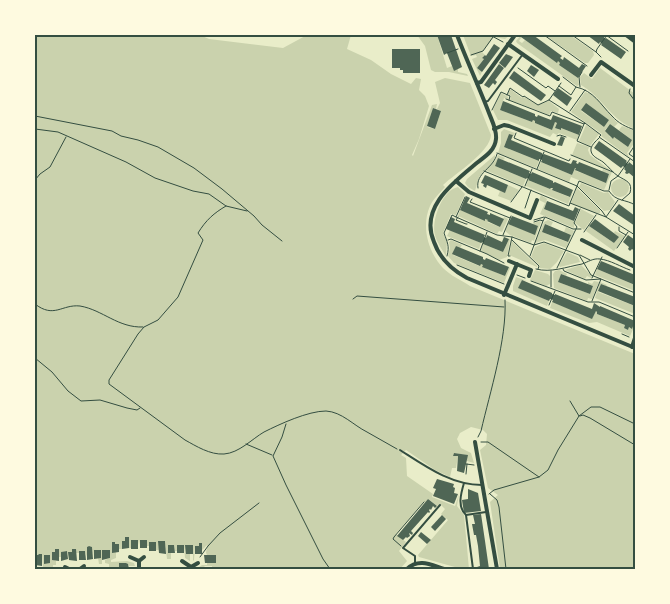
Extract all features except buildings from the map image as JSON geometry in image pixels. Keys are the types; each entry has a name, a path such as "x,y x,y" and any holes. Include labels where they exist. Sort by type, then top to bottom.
{"main road":[{"path":"627,35 635,41"}],"street":[{"path":"457,35 477,83 496,137 492,150 441,196 433,210 430,231 435,246 449,266 460,275 633,348 635,338"},
{"path":"477,83 481,82 515,35"},
{"path":"508,44 561,78"},
{"path":"591,75 601,62 633,84 635,77"},
{"path":"494,128 504,125 509,126 554,144"},
{"path":"456,181 468,192 531,220 537,200"},
{"path":"582,240 635,267"},
{"path":"510,261 516,261 531,270 529,276"},
{"path":"504,295 516,261"},
{"path":"475,442 483,484 487,494 497,569"},
{"path":"130,557 139,561"},
{"path":"139,561 144,557"},
{"path":"139,561 139,569"},
{"path":"182,561 191,568 198,562"},
{"path":"407,569 415,563 424,563 444,569"}],"lane":[{"path":"484,102 488,101 523,54"},
{"path":"400,450 430,470 450,479 464,483 483,484"},
{"path":"464,483 460,497 461,510 466,515 473,569"},
{"path":"415,563 415,556 403,548 440,505"},
{"path":"466,515 488,512"}],"path":[{"path":"490,35 508,44"},
{"path":"544,35 587,66"},
{"path":"572,35 596,52 601,57 601,62"},
{"path":"596,52 606,35 628,51"},
{"path":"466,57 482,51 493,37"},
{"path":"448,53 458,49"},
{"path":"516,68 523,70 546,88 548,86 555,91"},
{"path":"581,95 578,88 579,77 582,72"},
{"path":"506,95 510,88 538,105 549,100 561,78 578,88 592,93 618,122 635,130"},
{"path":"558,86 571,95 578,88"},
{"path":"570,112 585,90"},
{"path":"492,110 501,92 510,96 507,100 550,116 552,112 585,124"},
{"path":"629,93 635,101"},
{"path":"549,100 561,109 570,112 601,135 591,151 593,155 618,176 627,180 631,188 630,193 622,200"},
{"path":"558,114 561,109"},
{"path":"35,116 112,131 121,136 158,147 194,168 282,241"},
{"path":"585,124 577,141 592,147"},
{"path":"35,130 58,132 126,162 155,178 209,194 226,206 248,211"},
{"path":"517,133 514,138 569,161 570,159"},
{"path":"35,180 50,167 66,136"},
{"path":"558,136 566,137"},
{"path":"599,137 630,159 635,160"},
{"path":"635,145 629,154 635,160"},
{"path":"492,150 497,154 577,186 626,236"},
{"path":"537,170 544,151"},
{"path":"478,188 477,182 484,171 496,159 497,154"},
{"path":"571,155 614,172"},
{"path":"630,159 618,176 611,181 609,191 618,200 635,205"},
{"path":"525,187 533,168"},
{"path":"484,171 569,206 579,181 604,192 609,191"},
{"path":"631,188 635,186"},
{"path":"511,202 522,187"},
{"path":"525,208 531,190"},
{"path":"457,217 466,195"},
{"path":"628,196 631,203"},
{"path":"483,199 482,202 472,198 470,202 510,218"},
{"path":"606,217 618,200"},
{"path":"570,203 606,217"},
{"path":"226,206 212,215 198,232 203,240 178,297 158,320 144,327 109,380 112,388 185,440 207,451 224,454 286,422 313,413 326,411 336,413 365,432 400,450"},
{"path":"557,268 577,227 574,223 581,208"},
{"path":"503,236 512,214"},
{"path":"447,256 449,248 444,233 452,215 488,231 509,236"},
{"path":"584,232 597,215"},
{"path":"529,257 545,217"},
{"path":"531,220 545,217 576,229 581,229"},
{"path":"531,220 543,221"},
{"path":"619,227 623,226 635,235"},
{"path":"480,251 488,231"},
{"path":"504,231 539,266 537,269"},
{"path":"617,248 629,231"},
{"path":"512,238 534,245 544,242 591,260"},
{"path":"512,238 508,256 516,261"},
{"path":"448,241 451,240 480,251 505,264"},
{"path":"579,255 583,264 593,276 635,293"},
{"path":"592,279 600,259"},
{"path":"531,265 537,269 551,271 600,259 635,272"},
{"path":"454,264 467,271 505,284"},
{"path":"563,268 564,271 586,280 601,280"},
{"path":"550,288 551,271"},
{"path":"516,275 588,302 599,302"},
{"path":"592,301 601,280"},
{"path":"548,308 555,290"},
{"path":"504,295 506,315 499,352 481,431 475,442 488,442 539,477"},
{"path":"353,299 357,296 505,307"},
{"path":"593,299 635,317"},
{"path":"35,304 41,309 54,312 78,306 96,311 124,325 144,327"},
{"path":"622,334 630,337"},
{"path":"35,358 52,372 68,392 81,400 100,400 137,410 140,408"},
{"path":"570,401 579,416"},
{"path":"506,569 499,507 497,500 487,494 494,490 539,477 548,470 579,416 591,407 600,407 635,424"},
{"path":"579,416 584,415 590,418 635,445"},
{"path":"273,456 282,437 286,422"},
{"path":"246,444 273,456 323,559 330,569"},
{"path":"466,474 467,464 475,465"},
{"path":"198,562 208,546 220,533 258,502"},
{"path":"403,548 393,539 424,502"}],"green space":[{"path":"35,35 200,35 209,39 283,48 307,35 351,35 347,49 371,60 391,74 411,84 416,78 421,79 419,90 425,96 429,106 413,156 432,105 437,104 436,109 433,108 427,127 435,129 441,111 437,109 440,103 435,82 445,78 470,83 491,135 489,142 479,155 443,185 445,187 431,203 426,222 430,247 443,268 470,286 635,354 635,569 500,569 490,502 498,495 488,488 480,450 486,445 487,434 483,430 471,427 460,433 457,439 461,448 471,453 474,463 467,461 467,455 454,453 453,456 458,456 456,468 452,468 450,477 435,470 406,450 401,455 406,458 407,476 433,494 432,497 455,506 459,494 457,506 464,515 469,569 462,569 419,557 418,555 448,520 441,514 445,509 440,504 437,506 428,499 396,534 406,542 399,551 407,561 400,569 212,569 212,566 205,566 202,569 196,569 202,565 207,565 207,563 216,563 216,555 207,555 206,553 207,545 202,550 202,543 199,543 199,546 195,546 193,561 193,545 186,546 186,554 190,554 190,561 185,558 184,545 177,545 177,551 175,551 174,545 168,545 168,553 171,553 171,559 167,559 165,541 159,541 159,550 156,550 156,542 149,542 149,546 147,546 147,540 140,540 139,545 138,540 131,540 131,548 129,548 128,537 125,537 125,541 122,541 122,549 119,549 119,544 112,542 112,552 116,552 116,558 111,560 111,562 127,561 134,563 135,566 119,563 119,569 99,569 109,568 109,564 105,563 105,560 110,558 110,550 102,557 102,564 99,564 98,558 101,558 101,550 94,550 93,557 92,547 89,546 87,547 87,557 85,551 76,553 76,549 72,549 72,552 69,552 69,558 67,551 61,552 61,557 59,557 59,549 55,549 55,552 52,552 52,559 56,561 56,565 53,565 53,568 43,568 42,554 39,554 35,564"},
{"path":"417,35 437,35 447,68 452,66 454,70 458,69 458,72 468,76 431,70 425,46"},
{"path":"463,35 510,35 505,39 494,37 482,52 485,55 482,58 484,59 477,68 482,72 480,76 472,59 477,57 476,55 471,56"},
{"path":"523,35 519,41 522,43 525,40 556,62 558,61 559,65 578,78 579,85 577,86 517,43 516,41"},
{"path":"545,35 570,35 593,51 594,55 588,63 585,63"},
{"path":"600,68 635,94 635,129 613,115 595,96 581,85 580,77 584,73 592,79"},
{"path":"510,89 522,98 524,97 538,105 549,101 559,109 558,113 551,111 549,115 510,100 511,96 508,94"},
{"path":"585,92 595,97 618,123 614,127 610,124 605,130 609,136 613,139 614,137 628,147 632,140 619,130 622,126 635,131 635,142 627,153 629,157 601,136 602,134 571,112","holes":["586,104 609,120 604,127 581,111"]},
{"path":"501,93 508,97 508,99 504,98 500,110 532,122 533,120 535,123 552,130 555,122 557,123 555,128 560,130 561,128 579,135 577,140 559,133 557,135 553,133 550,137 507,120 498,120 493,110"},
{"path":"586,125 599,134 590,146 579,141"},
{"path":"504,129 515,133 511,140 513,135 509,134 504,147 539,161 536,168 498,153 501,143 501,132"},
{"path":"577,143 589,147 590,155 611,171 572,155"},
{"path":"495,155 495,159 479,177 475,191 468,187 465,183 467,179"},
{"path":"498,155 505,158 503,160 498,158 495,166 526,179 523,186 485,170 496,160"},
{"path":"541,162 572,175 576,168 576,171 606,182 609,174 602,172 603,169 612,172 604,190 571,177 569,182 538,169"},
{"path":"616,179 624,179 629,184 627,195 616,197 611,192 611,184"},
{"path":"528,180 550,189 553,188 552,190 569,197 573,192 568,204 526,186"},
{"path":"581,183 604,193 608,192 615,202 610,210 604,211 579,187"},
{"path":"508,185 519,190 511,201 498,196 500,191 505,192"},
{"path":"458,187 465,194 456,215 451,214 443,233 447,242 446,256 436,238 434,229 436,214 447,194 452,189"},
{"path":"577,188 600,210 600,213 598,214 571,203"},
{"path":"541,195 547,199 544,209 574,221 574,228 540,214 545,203 539,200"},
{"path":"581,209 594,216 584,230 575,223"},
{"path":"460,210 488,220 487,222 500,227 504,217 508,219 502,232 499,231 497,234 458,216"},
{"path":"548,220 553,222 551,226 545,224 542,232 567,242 571,235 564,232 566,227 574,231 566,248 545,240 535,243 544,222"},
{"path":"541,222 534,241 532,240 531,243 510,235 505,231 508,224 535,234 538,226 532,224"},
{"path":"589,226 614,243 619,237 614,233 615,231 625,236 614,251 586,231"},
{"path":"450,230 481,243 479,249 447,236"},
{"path":"509,239 507,257 499,260 481,251 483,244 503,252"},
{"path":"451,240 462,245 460,248 456,246 453,255 479,266 481,264 483,267 505,276 509,267 504,283 454,263 448,256 449,242"},
{"path":"512,241 537,266 537,267 509,255"},
{"path":"544,243 564,251 550,269 539,268 540,266 531,257 535,247"},
{"path":"567,252 578,257 580,262 560,267 559,265"},
{"path":"581,265 592,276 591,278 587,276 585,279 565,270"},
{"path":"597,269 635,285 635,291 595,275"},
{"path":"535,270 548,274 550,276 550,284 546,286 530,280"},
{"path":"559,270 567,274 566,276 561,274 558,282 590,294 593,286 588,284 588,282 592,284 594,281 599,282 592,299 588,298 587,301 554,288 553,274"},
{"path":"516,277 527,281 522,280 519,288 549,301 547,306 513,291"},
{"path":"600,282 607,285 601,284 598,292 635,306 635,314 595,298"},
{"path":"552,302 592,318 596,311 597,314 625,325 624,328 628,330 629,327 632,328 635,320 635,325 630,336 597,322 589,323 550,308"}]}
